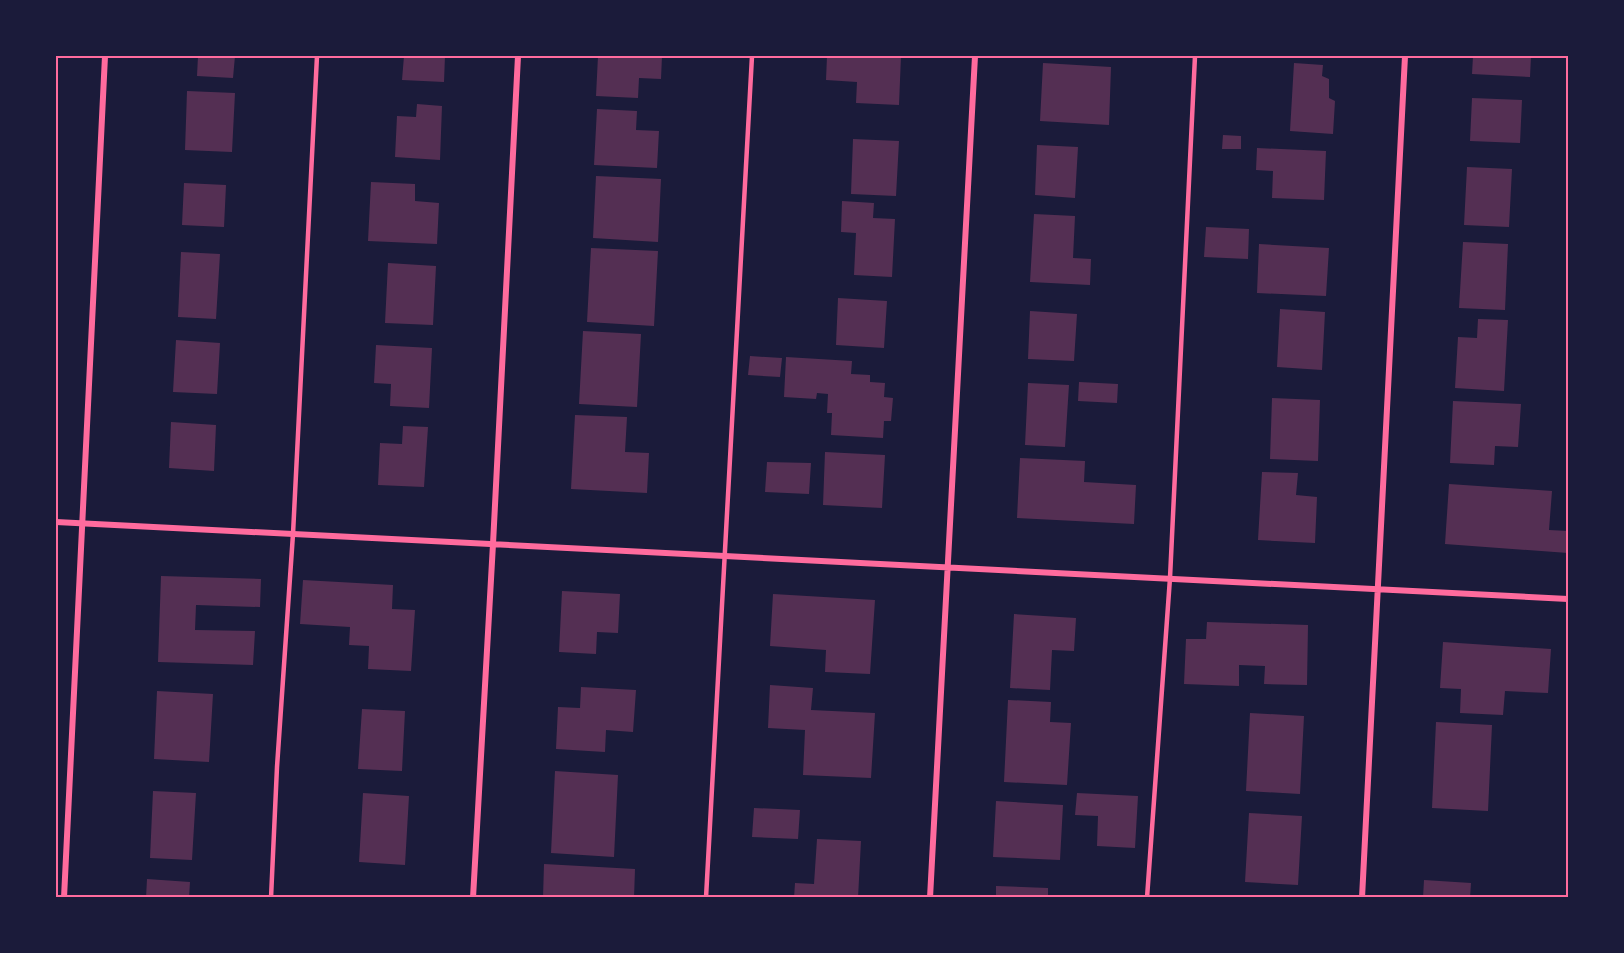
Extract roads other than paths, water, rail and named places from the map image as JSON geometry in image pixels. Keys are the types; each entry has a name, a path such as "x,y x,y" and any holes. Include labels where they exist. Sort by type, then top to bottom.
{"street":[{"path":"64,897 105,56"},
{"path":"473,897 518,56"},
{"path":"930,897 975,56"},
{"path":"1362,897 1405,56"},
{"path":"56,522 1569,599"}],"lane":[{"path":"271,897 277,767 293,534 317,56"},
{"path":"706,897 752,56"},
{"path":"1147,897 1170,578 1195,56"}]}
